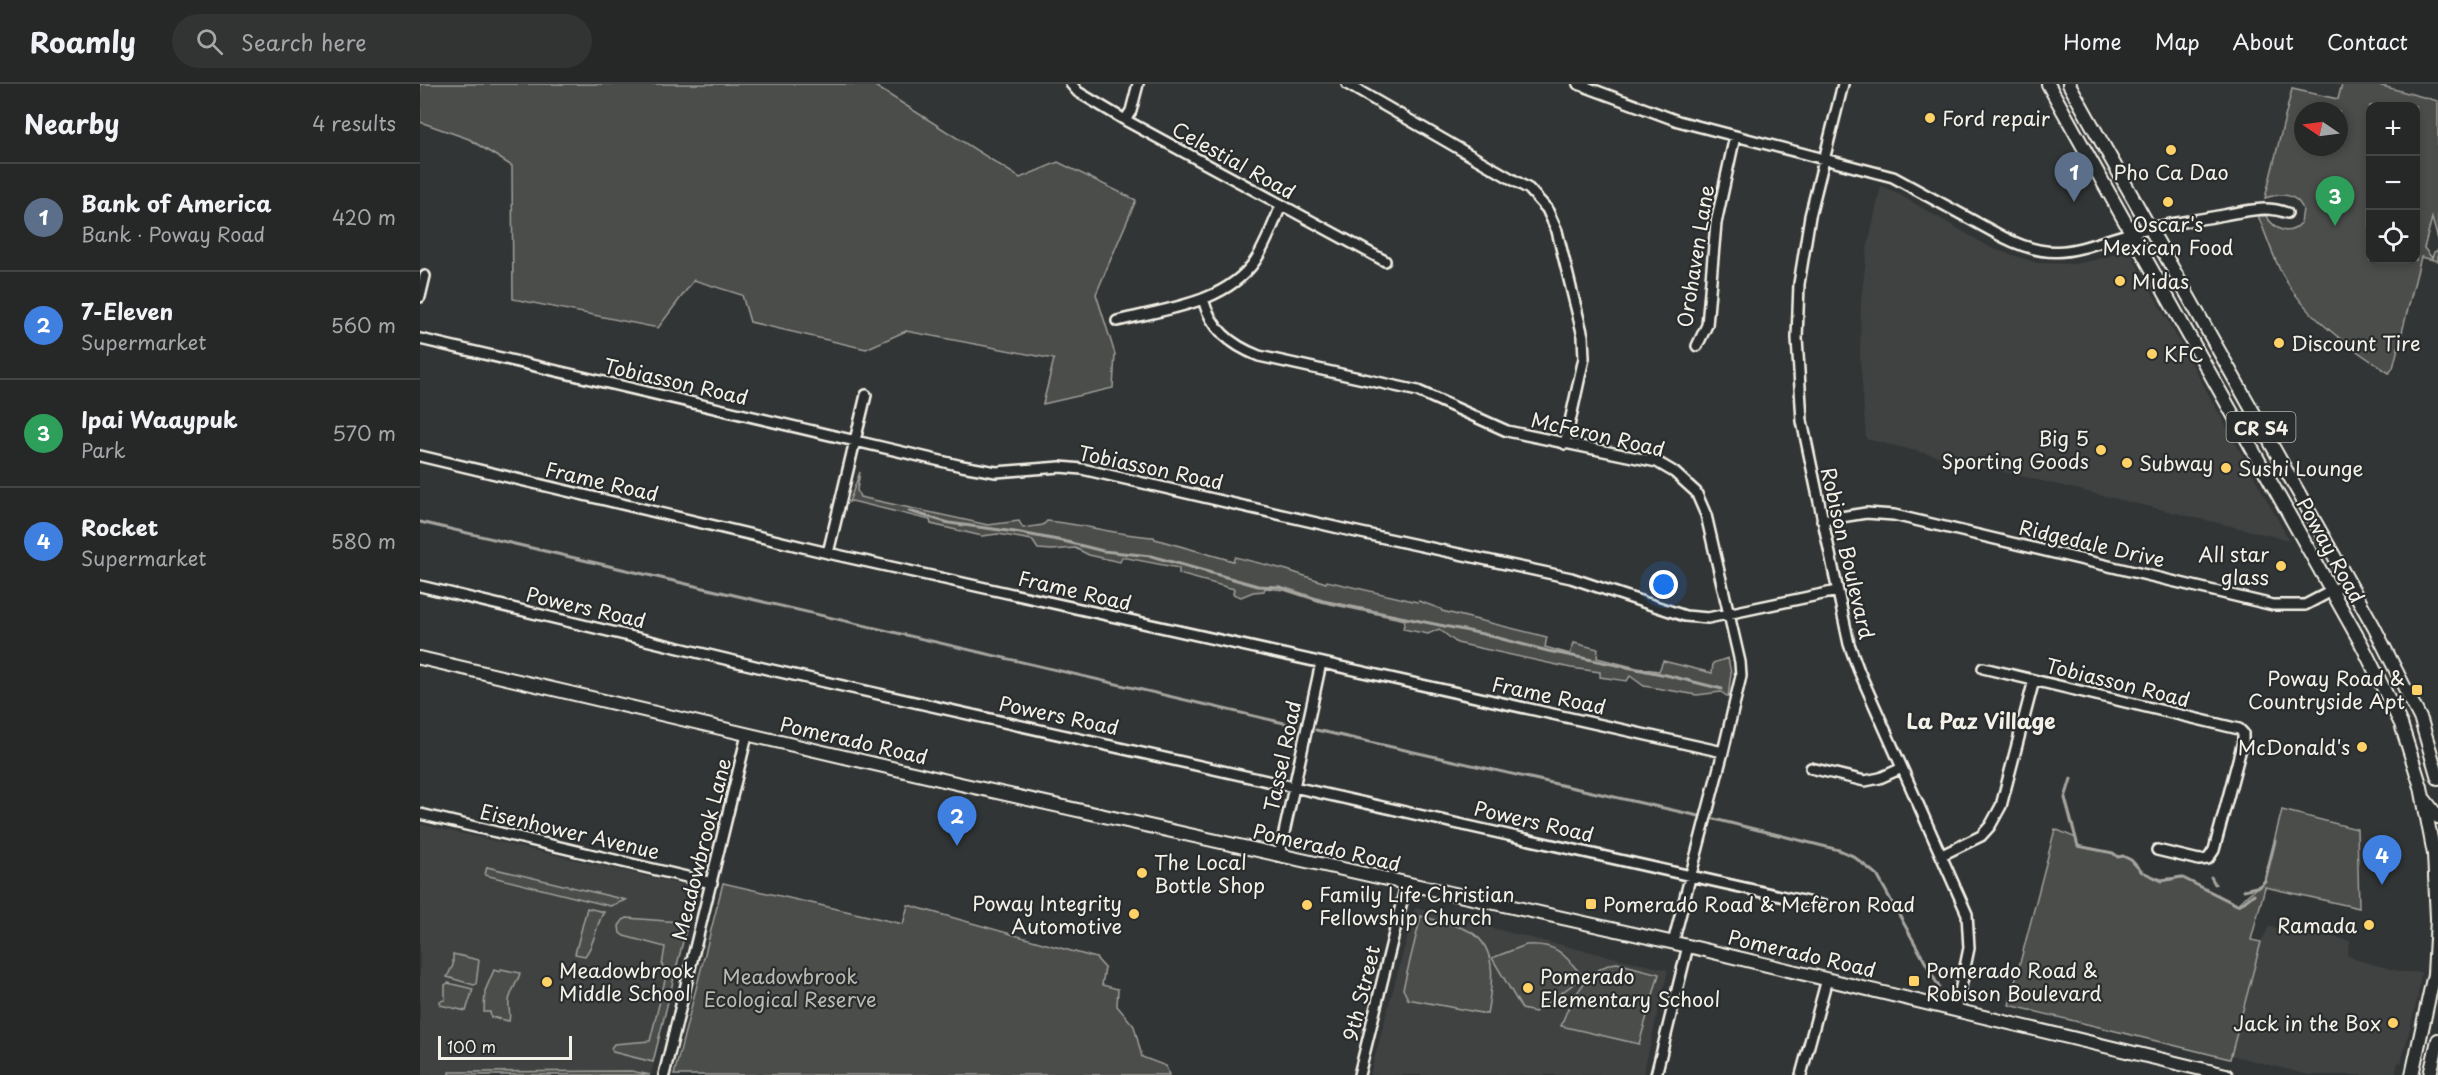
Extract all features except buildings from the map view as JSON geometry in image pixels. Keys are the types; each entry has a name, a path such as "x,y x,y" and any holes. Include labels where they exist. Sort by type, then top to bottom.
{"main road":[{"name":"Poway Road","path":"2048,84 2362,645 2401,724 2423,797 2436,864 2437,919 2434,974 2412,1075"},
{"name":"Poway Road","path":"2069,84 2349,582 2418,715 2438,778"},
{"name":"Pomerado Road","path":"420,658 1406,885 1688,946 2226,1075"},
{"path":"2401,724 2418,715"},
{"path":"2423,797 2438,817"},
{"path":"2430,1075 2438,1040"}],"street":[{"name":"Celestial Road","path":"1071,84 1078,92 1125,120 1385,261"},
{"path":"1125,120 1131,111 1138,84"},
{"path":"1347,84 1529,189 1547,209 1557,231 1582,336 1584,358 1565,444"},
{"path":"1578,84 1678,122 1899,179 2003,237 2031,249 2049,252 2071,251 2131,233 2273,207 2287,213"},
{"name":"Robison Boulevard","path":"1843,84 1810,216 1800,284 1797,338 1802,421 1821,520 1849,644 1967,914 1968,948 1956,1011"},
{"name":"Orohaven Lane","path":"1697,346 1707,326 1716,223 1735,136"},
{"path":"1117,321 1203,299 1236,281 1255,261 1281,206"},
{"path":"420,297 425,276"},
{"name":"McFeron Road","path":"1203,299 1207,315 1221,334 1242,349 1259,356 1418,391 1443,400 1498,428 1657,462 1674,472 1696,492 1706,515 1740,662 1741,676 1673,943"},
{"name":"Tobiasson Road","path":"420,339 854,442 996,472 1060,467 1082,469 1571,578 1685,616 1708,618 1728,615 1837,591"},
{"path":"828,553 866,395"},
{"name":"Frame Road","path":"420,456 828,553 1723,752"},
{"name":"Ridgedale Drive","path":"1821,520 1866,513 1894,515 2273,605 2305,605 2349,582"},
{"name":"Powers Road","path":"420,586 766,669 1825,906"},
{"name":"Tassel Road","path":"1279,856 1321,663"},
{"name":"Tobiasson Road","path":"1983,668 2239,729 2243,733 2227,804 2214,850 2208,859 2199,860 2157,850"},
{"path":"1942,855 1981,836 1990,826 2001,806 2034,680"},
{"name":"Meadowbrook Lane","path":"664,1075 747,735"},
{"path":"1811,768 1866,781 1880,778 1902,768"},
{"name":"Eisenhower Avenue","path":"420,814 712,883"},
{"name":"9th Street","path":"1359,1075 1406,885"},
{"path":"1656,1075 1688,946"},
{"path":"1801,1075 1827,980"}],"shaded area":[{"path":"1881,186 1993,249 2038,263 2074,264 2104,258 2123,251 2131,254 2289,540 1866,439 1860,357 1861,300 1867,250"},
{"name":"Meadowbrook Middle School","path":"420,824 698,888 651,1075 420,1075"},
{"name":"Pomerado Elementary School","path":"1415,908 1668,970 1643,1075 1370,1075"},
{"path":"2269,926 2313,936 2315,932 2350,941 2347,955 2357,960 2402,972 2421,972 2418,997 2401,1063 2398,1062 2395,1075 2309,1075 2231,1055 2261,942"}],"green space":[{"path":"420,84 872,84 1020,178 1058,162 1136,200 1096,294 1115,354 1113,388 1043,404 1054,359 906,331 866,349 750,322 742,295 694,280 658,328 513,299 512,166 469,139 420,122"},
{"path":"2342,84 2375,84 2438,101 2438,240 2432,218 2424,248 2432,258 2434,252 2438,250 2438,261 2421,257 2420,261 2420,102 2366,102 2366,264 2419,264 2393,368 2389,373 2343,341 2302,303 2281,272 2258,216 2266,216 2273,225 2287,231 2296,228 2301,223 2303,209 2292,197 2276,195 2265,198 2292,89 2338,99"},
{"path":"860,472 857,490 860,497 988,525 1019,521 1023,528 1043,525 1047,521 1154,537 1233,561 1235,557 1326,583 1327,581 1419,601 1442,611 1547,637 1545,647 1570,654 1574,643 1598,649 1597,658 1637,668 1659,671 1663,661 1712,673 1713,663 1728,658 1731,673 1728,697 1721,692 1697,695 1644,686 1630,676 1627,681 1600,677 1600,672 1571,668 1457,643 1439,629 1428,634 1403,629 1405,620 1321,602 1284,590 1265,588 1264,591 1253,592 1241,597 1233,594 1234,589 1179,574 1179,568 1122,557 1120,562 1089,555 1075,548 1038,549 1032,540 998,534 982,536 931,524 930,520 849,502"},
{"path":"2282,810 2357,829 2359,908 2265,887 2251,940 2261,942 2230,1059 2009,1005 2055,829 2076,838 2078,846 2113,853 2118,857 2123,856 2131,860 2142,872 2161,879 2181,877 2237,904 2264,881"},
{"path":"487,867 626,900 610,906 485,875"},
{"name":"Meadowbrook Ecological Reserve","path":"723,883 903,924 908,905 1096,958 1105,968 1102,985 1118,989 1117,1006 1134,1026 1142,1057 1166,1066 1169,1075 674,1075"},
{"path":"587,908 604,912 585,956 575,954"},
{"path":"1421,916 1465,929 1480,939 1490,958 1492,981 1487,1014 1408,999 1403,989"},
{"path":"627,918 679,922 687,925 653,1062 613,1052 611,1048 614,1044 650,1041 668,968 662,966 665,947 620,933 619,926"},
{"path":"1526,945 1553,948 1571,962 1583,977 1535,1012 1522,1009 1492,958"},
{"path":"453,954 479,960 476,984 447,977 453,965"},
{"path":"1617,963 1659,974 1639,1044 1561,1026 1569,1006 1589,978 1607,966"},
{"path":"501,969 520,973 509,1001 509,1021 491,1017 490,1012 484,1012 485,991 494,970 500,972"},
{"path":"448,983 473,989 466,1011 440,1005 440,1001 445,1000 445,985"},
{"path":"631,1071 650,1075 449,1075 449,1072"}],"waterway":[{"path":"909,511 949,523 1015,532 1103,551 1151,556 1258,586 1280,587 1323,601 1483,634 1548,651 1722,689"},
{"path":"420,522 1297,726"},
{"path":"1316,730 1699,816"},
{"path":"2071,779 2065,798 2078,846 2113,853 2118,857 2123,856 2131,860 2142,872"},
{"path":"1714,819 1839,850 1853,856 1877,875 1939,987"},
{"path":"2244,890 2260,886 2265,881 2275,841"},
{"path":"2145,873 2162,881 2181,877 2237,905 2254,894"},
{"path":"2211,877 2215,884"}],"place":[{"name":"Ford repair","path":"1930,118"},
{"name":"Pho Ca Dao","path":"2171,150"},
{"name":"Bank of America","path":"2074,202"},
{"name":"Oscar's Mexican Food","path":"2168,202"},
{"name":"Ipai Waaypuk","path":"2335,226"},
{"name":"Midas","path":"2120,281"},
{"name":"Discount Tire","path":"2279,343"},
{"name":"KFC","path":"2152,354"},
{"name":"Big 5 Sporting Goods","path":"2101,450"},
{"name":"Subway","path":"2127,463"},
{"name":"Sushi Lounge","path":"2226,468"},
{"name":"All star glass","path":"2281,566"},
{"name":"Poway Road & Countryside Apt","path":"2417,690"},
{"name":"McDonald's","path":"2362,747"},
{"name":"7-Eleven","path":"957,846"},
{"name":"The Local Bottle Shop","path":"1142,873"},
{"name":"Rocket","path":"2382,885"},
{"name":"Pomerado Road & Mcferon Road","path":"1591,904"},
{"name":"Family Life Christian Fellowship Church","path":"1307,905"},
{"name":"Poway Integrity Automotive","path":"1134,914"},
{"name":"Ramada","path":"2369,925"},
{"name":"Pomerado Road & Robison Boulevard","path":"1914,981"},
{"name":"Meadowbrook Middle School","path":"547,982"},
{"name":"Pomerado Elementary School","path":"1528,988"},
{"name":"Jack in the Box","path":"2393,1023"}],"district":[{"name":"La Paz Village","path":"1981,720"}]}
